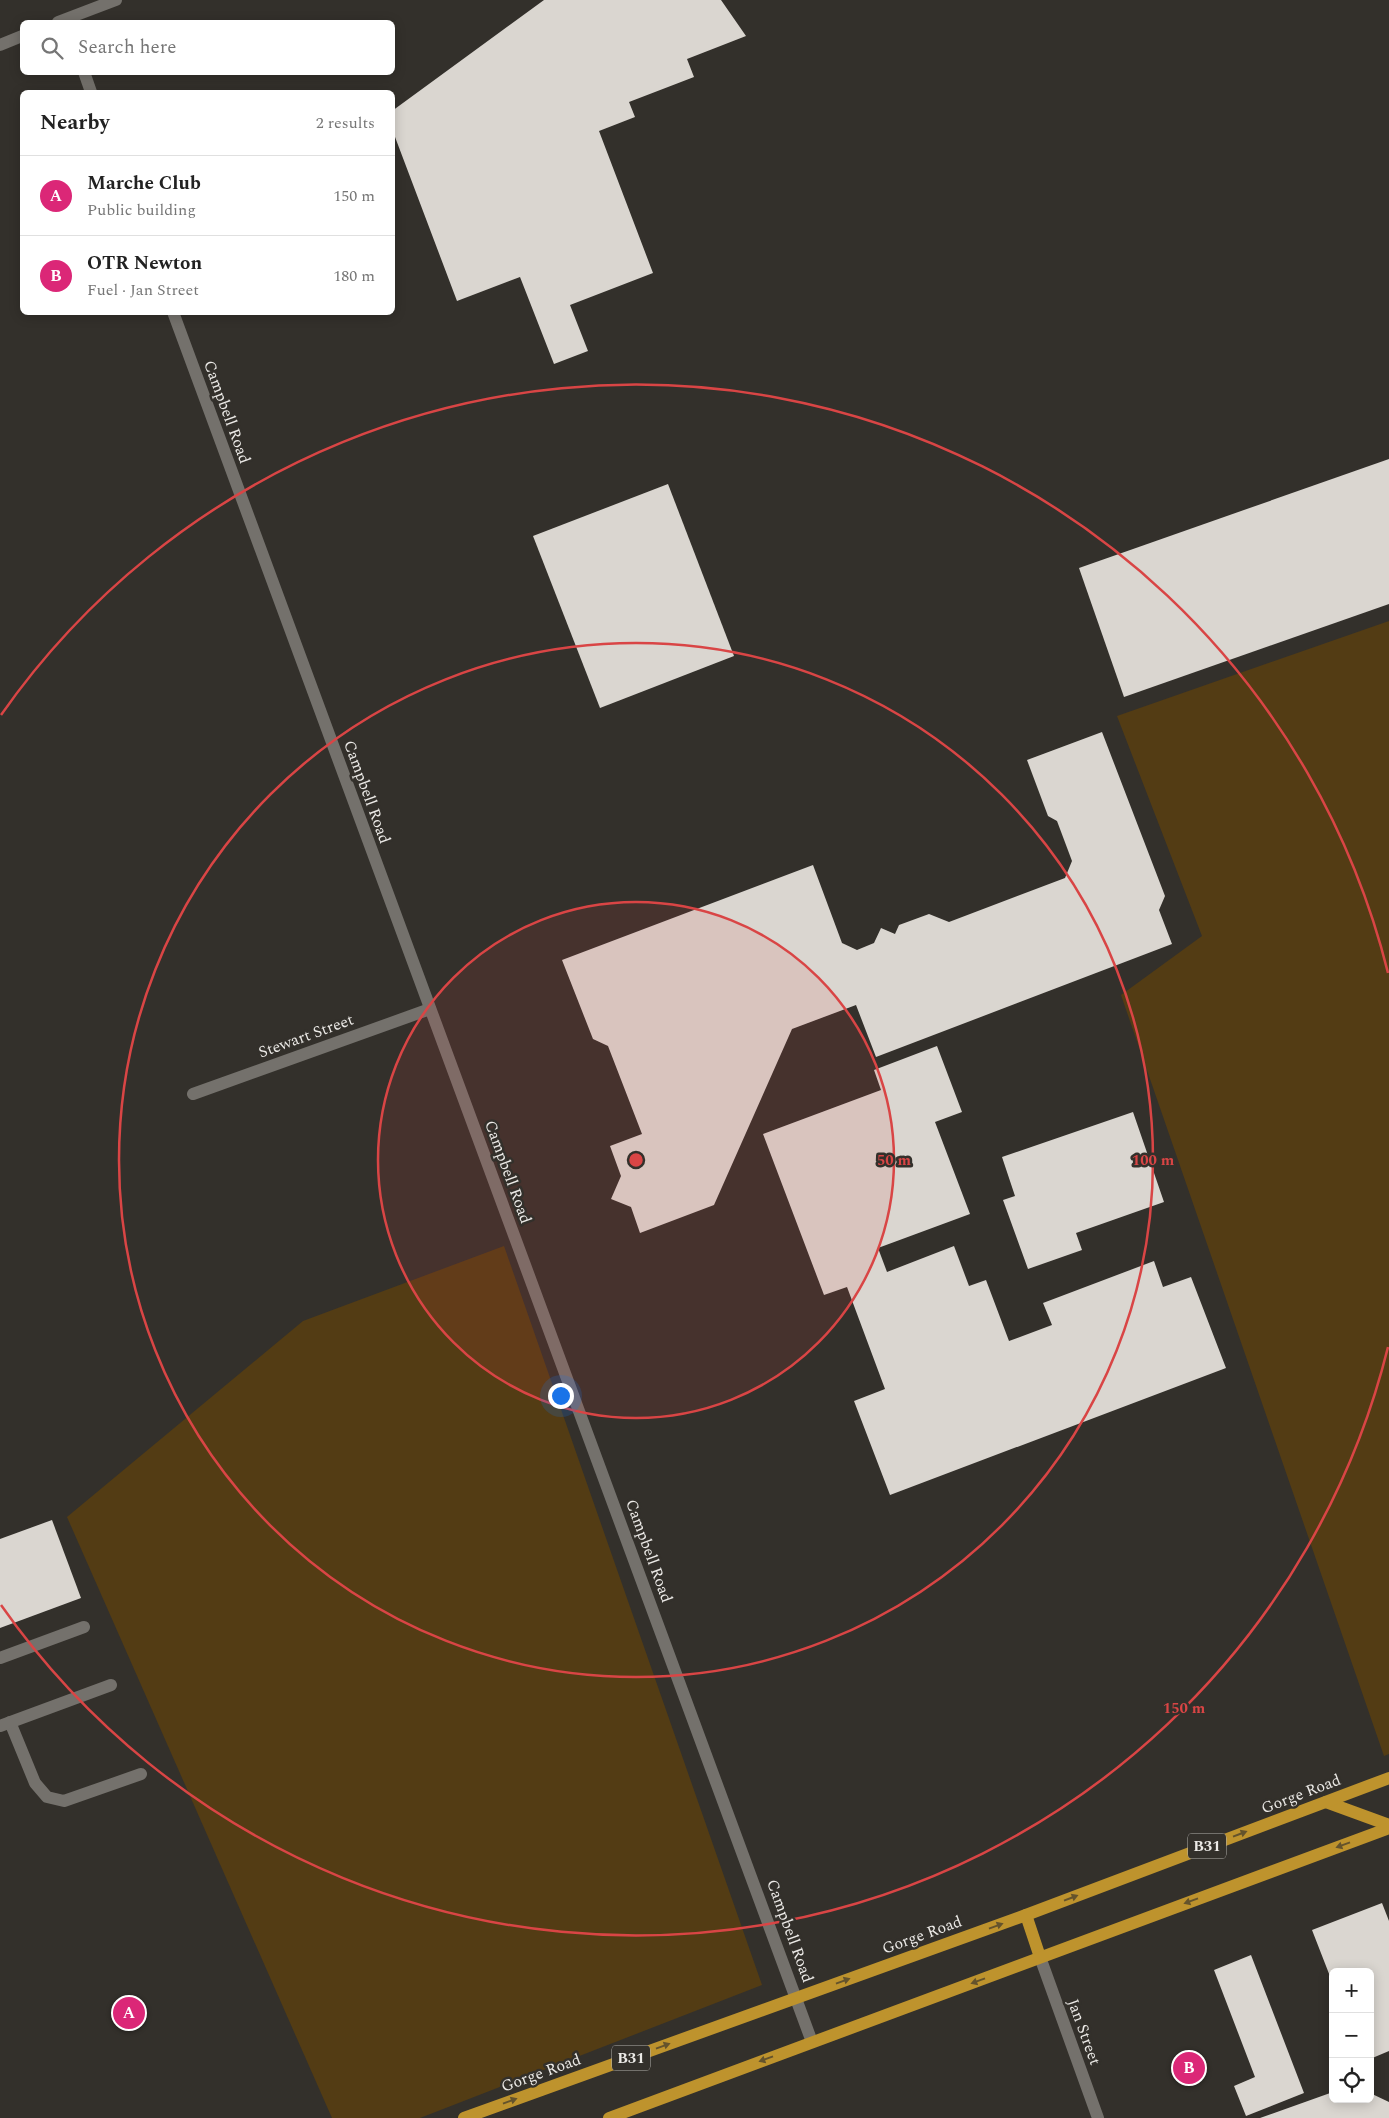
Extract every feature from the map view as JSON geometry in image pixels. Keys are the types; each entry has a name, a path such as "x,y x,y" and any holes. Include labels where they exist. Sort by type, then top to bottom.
{"main road":[{"name":"Gorge Road","path":"464,2118 1026,1915 1389,1778"},
{"path":"1326,1802 1389,1826"},
{"path":"608,2118 1389,1826"},
{"path":"1026,1915 1040,1958"}],"street":[{"path":"68,20 116,0"},
{"path":"0,45 20,37"},
{"path":"85,75 90,90"},
{"name":"Campbell Road","path":"174,315 812,2042"},
{"name":"Stewart Street","path":"193,1094 430,1009"},
{"path":"0,1658 84,1627"},
{"path":"111,1685 5,1724 35,1783 48,1797 64,1801 140,1774"},
{"name":"Jan Street","path":"1040,1958 1098,2118"}],"shaded area":[{"path":"1389,621 1389,1754 1384,1756 1121,995 1202,936 1117,716"},
{"path":"504,1246 762,1985 420,2118 332,2118 67,1517 303,1321"}],"building":[{"path":"544,0 721,0 746,36 687,59 694,77 629,102 635,117 599,131 653,273 570,305 588,351 554,364 520,277 457,301 395,137 395,109"},
{"path":"1389,459 1389,604 1124,697 1079,568"},
{"path":"668,484 734,656 600,708 533,536"},
{"path":"1102,732 1165,896 1159,910 1172,944 876,1057 856,1005 792,1029 714,1205 640,1233 631,1207 611,1199 621,1176 610,1146 642,1134 608,1046 593,1039 562,960 813,865 842,943 857,950 874,943 881,928 895,934 899,925 929,914 949,922 1065,878 1072,861 1057,821 1048,816 1027,760"},
{"path":"937,1046 962,1112 935,1122 970,1214 878,1248 887,1272 954,1246 969,1286 986,1280 1009,1341 1052,1325 1043,1303 1154,1261 1163,1287 1191,1277 1226,1368 890,1495 854,1401 885,1389 847,1287 824,1295 763,1134 881,1090 874,1070"},
{"path":"1133,1112 1164,1202 1076,1233 1082,1250 1028,1269 1003,1200 1015,1196 1002,1157"},
{"path":"52,1520 81,1598 0,1628 0,1539"},
{"path":"1382,1903 1389,1921 1389,2051 1374,2057 1374,1968 1329,1968 1329,1974 1312,1930"},
{"path":"1251,1955 1304,2093 1246,2116 1234,2086 1255,2077 1214,1970"},
{"path":"1329,2093 1329,2103 1374,2103 1374,2095 1389,2102 1389,2118 1260,2118"}],"place":[{"name":"Marche Club","path":"129,2013"},
{"name":"OTR Newton","path":"1189,2068"}]}
